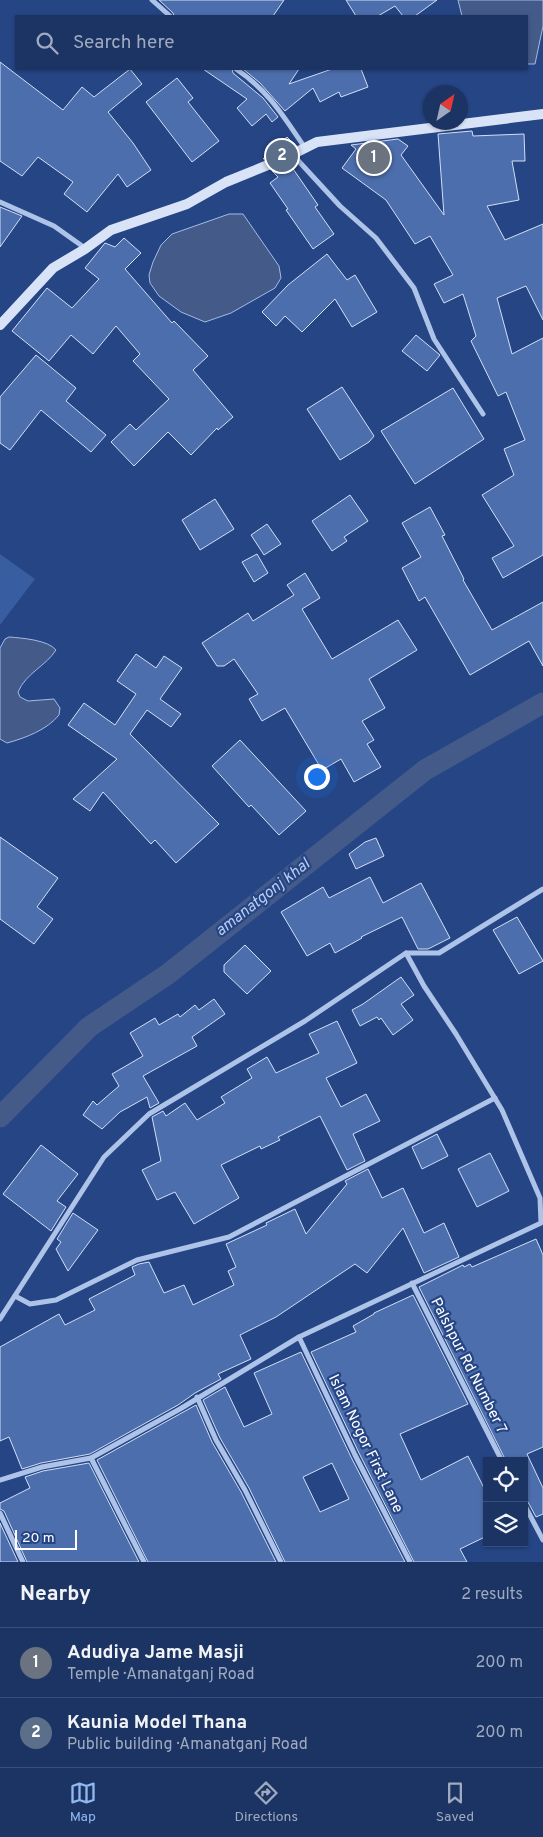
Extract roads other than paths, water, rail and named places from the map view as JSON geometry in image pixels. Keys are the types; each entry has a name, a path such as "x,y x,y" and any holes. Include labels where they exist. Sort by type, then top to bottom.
{"main road":[{"path":"0,325 53,268 85,249 110,230 187,204 226,182 317,142 543,114"}],"street":[{"path":"152,0 169,15"},
{"path":"238,70 254,81 276,105 305,148"},
{"path":"293,154 340,206 376,238 414,288 434,339 483,414"},
{"path":"0,202 54,226 85,249"},
{"path":"0,1319 104,1157 149,1114 305,1021 406,953 439,953 543,889"},
{"path":"0,1480 42,1467 91,1458 180,1409 299,1337 412,1283 542,1226 541,1197 502,1110 456,1034 424,986 406,953"},
{"path":"15,1296 30,1304 56,1300 137,1260 230,1237 495,1098"},
{"name":"Palshpur Rd Number 7","path":"412,1283 500,1457"},
{"name":"Islam Nogor First Lane","path":"299,1337 355,1455 410,1562"},
{"path":"197,1397 216,1440 245,1490 282,1562"},
{"path":"91,1458 144,1562"},
{"path":"528,1512 543,1540"},
{"path":"0,1513 23,1562"}],"waterway":[{"name":"amanatgonj khal","path":"0,1117 89,1027 168,974 425,770 543,703"}],"place":[{"name":"Kaunia Model Thana","path":"282,156"},
{"name":"Adudiya Jame Masji","path":"374,158"}]}
